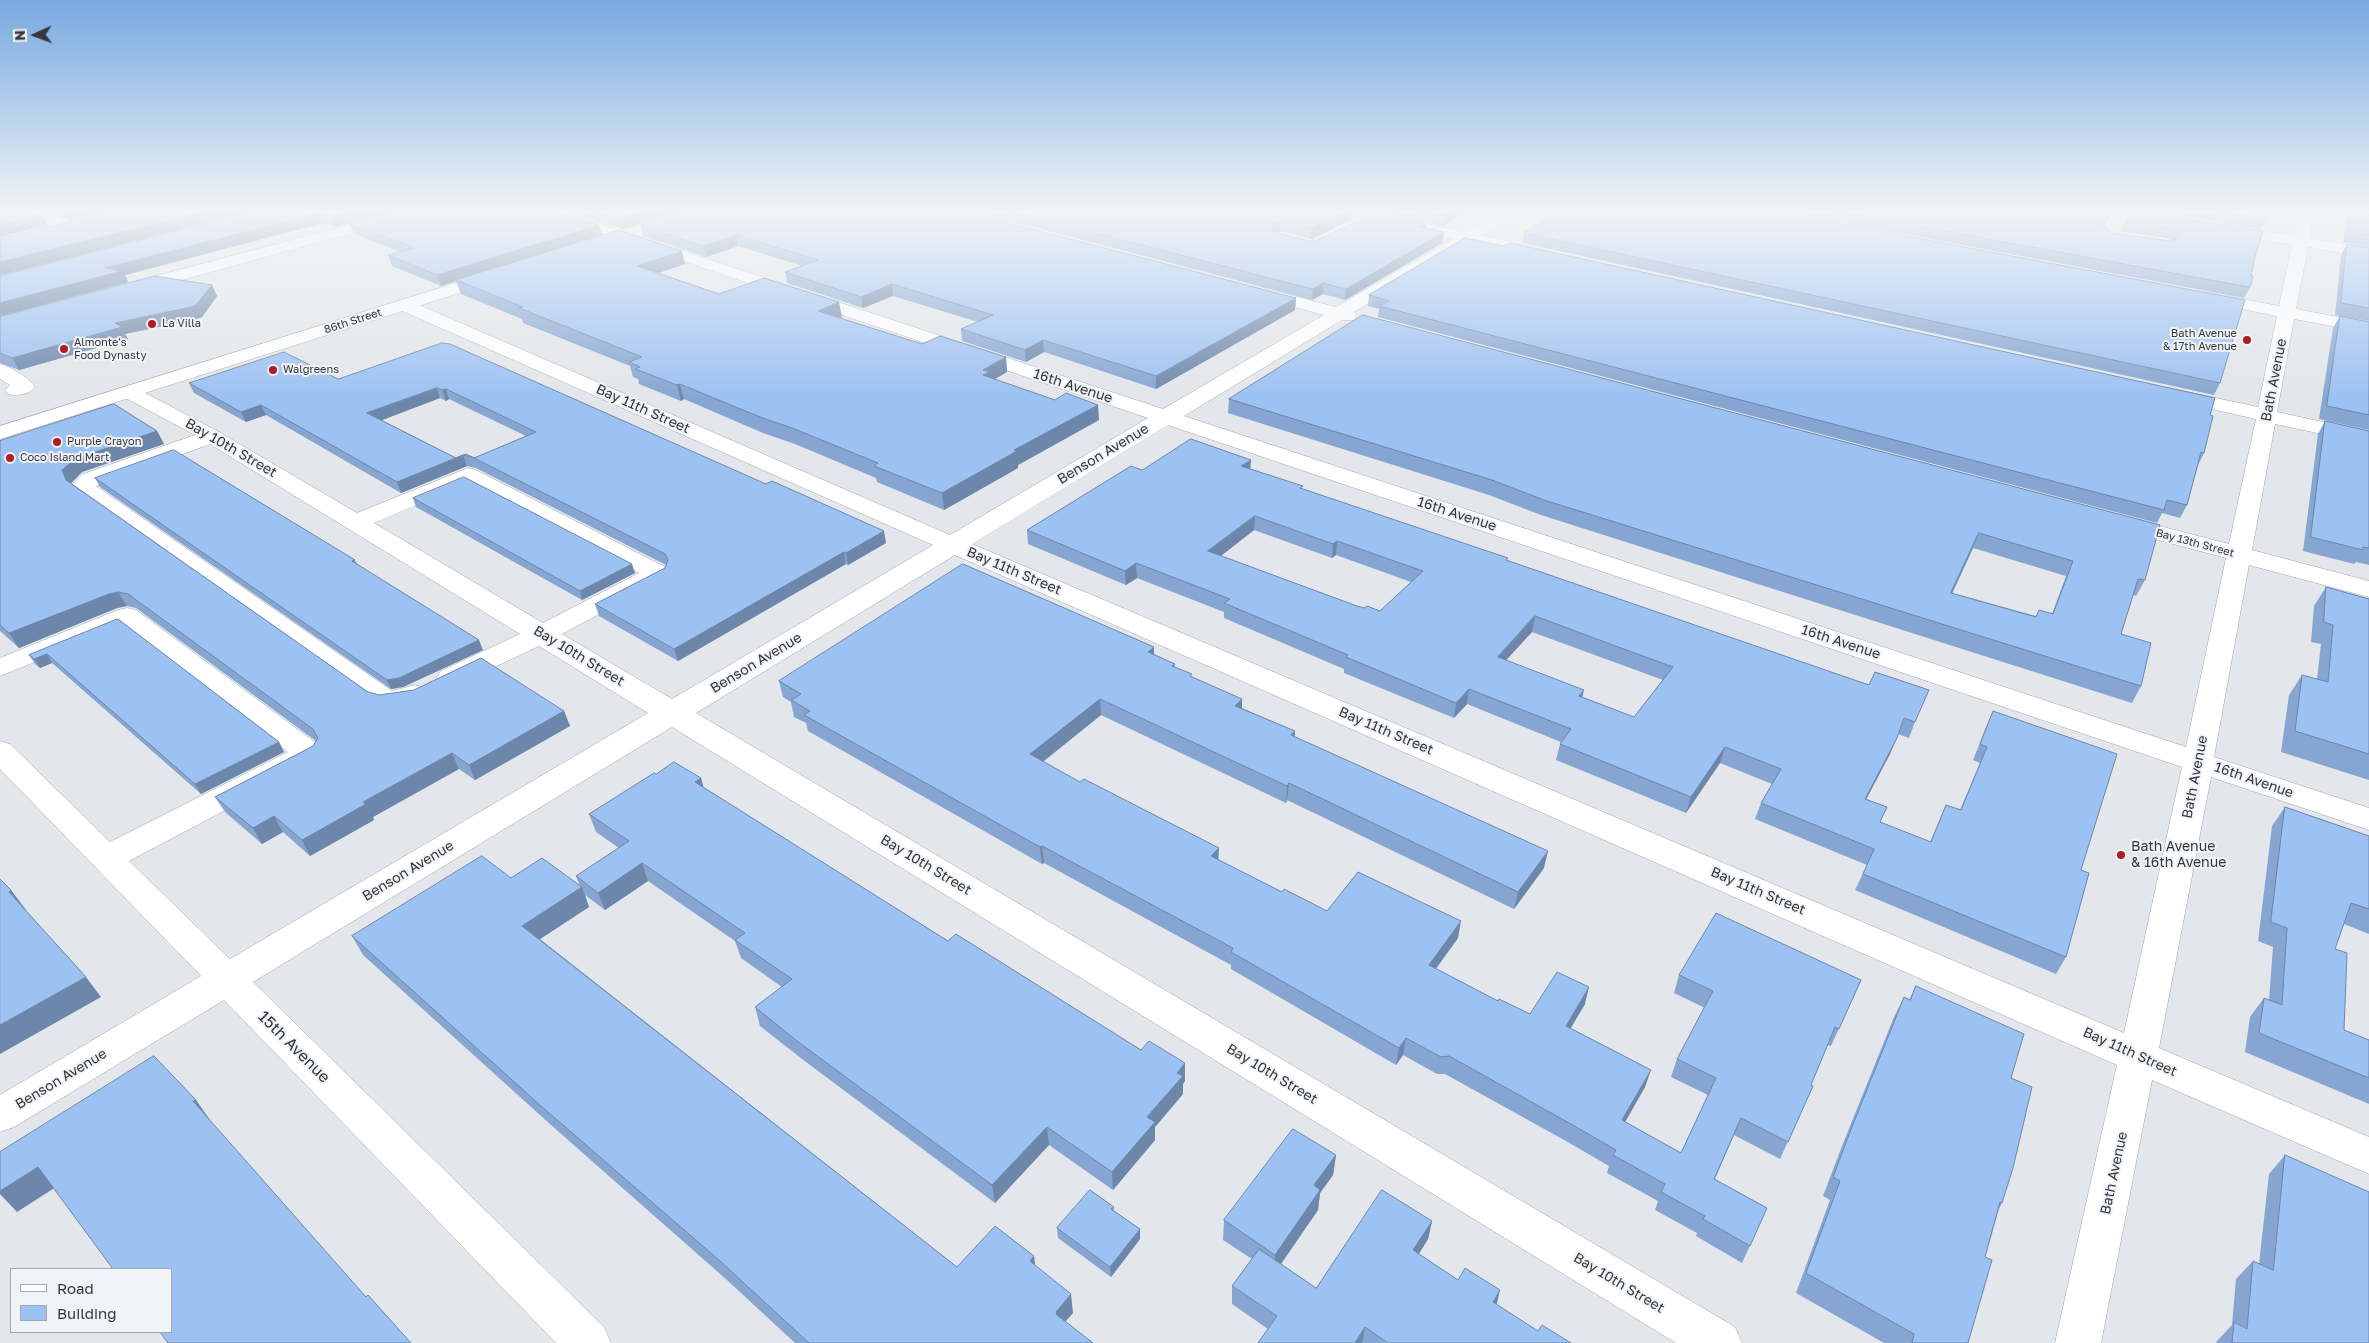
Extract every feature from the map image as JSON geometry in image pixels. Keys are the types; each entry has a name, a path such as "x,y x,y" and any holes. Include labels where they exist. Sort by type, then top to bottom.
{"street":[{"path":"114,292 186,273"},
{"name":"86th Street","path":"0,433 507,273"},
{"name":"16th Avenue","path":"733,273 2369,818"},
{"name":"Benson Avenue","path":"0,1115 674,713 951,544 1166,417 1350,316 1414,273"},
{"name":"Bath Avenue","path":"2078,1343 2198,761 2295,273"},
{"path":"1241,288 1350,316"},
{"path":"2191,294 2369,328"},
{"name":"Bay 11th Street","path":"404,305 951,544 2369,1156"},
{"path":"0,370 25,387 15,390"},
{"name":"Bay 10th Street","path":"129,392 212,436 1719,1343"},
{"path":"2166,393 2369,438"},
{"path":"212,436 91,478 83,484 83,487 386,700 410,697 542,634 658,573 468,475 355,522"},
{"name":"Bay 13th Street","path":"2103,518 2369,589"},
{"path":"0,668 127,616 309,752 107,858"},
{"name":"15th Avenue","path":"0,751 588,1343"}],"building":[{"path":"13,273 116,273 0,303 0,276"},
{"path":"480,273 657,273 719,294 764,278 839,302 818,311 922,344 940,336 1006,357 983,370 990,372 983,375 1055,400 1066,393 1098,405 1014,450 1017,451 942,493 874,466 878,463 792,428 680,384 677,385 635,369 640,367 629,362 642,357 519,308 523,307 456,280"},
{"path":"787,273 1199,273 1296,298 1156,376 1043,340 1025,350 961,329 993,315 892,284 861,297"},
{"path":"1250,273 1374,273 1346,289 1323,283 1313,289"},
{"path":"1407,273 1645,273 2215,398 2210,415 2213,416 2204,453 2201,452 2187,505 2167,500 2164,510 1379,306 1389,301 1369,295"},
{"path":"1708,273 2100,273 2245,300 2220,383"},
{"path":"2172,273 2252,273 2251,276 2253,276 2250,287"},
{"path":"2344,273 2369,273 2369,308 2341,303"},
{"path":"155,276 212,285 196,305 191,307 115,323 122,327 12,358 0,353 0,317"},
{"path":"1363,315 2160,525 2145,580 2138,579 2121,634 2151,643 2141,686 1544,500 1492,480 1229,399","holes":["1979,533 2073,561 2053,614 2039,610 2036,617 1951,593"]},
{"path":"2340,316 2369,322 2369,415 2327,406"},
{"path":"442,343 450,344 766,484 772,481 884,531 674,649 595,604 665,568 668,560 665,554 472,457 474,458 536,432 446,389 437,388 367,413 456,458 397,482 261,405 241,412 189,383 284,352 338,379"},
{"path":"114,404 157,431 75,459 62,470 66,480 368,692 379,695 414,690 481,658 564,711 469,765 452,753 363,802 366,804 302,840 274,816 253,828 215,797 313,746 318,738 313,729 128,594 118,592 109,594 9,633 0,625 0,441"},
{"path":"2325,421 2369,431 2369,548 2363,547 2363,550 2311,537"},
{"path":"1191,439 1251,460 1241,466 1303,486 1300,488 1508,558 1506,560 1869,685 1875,672 1929,690 1915,722 1904,718 1897,738 1865,799 1887,807 1880,822 1931,842 1946,805 1961,810 1987,747 1980,744 1993,711 2117,754 2081,870 2089,873 2066,957 1863,874 1874,849 1761,803 1781,769 1725,747 1691,797 1560,744 1571,729 1469,689 1456,703 1224,603 1230,599 1136,563 1125,571 1027,530 1131,466 1142,470","holes":["1255,516 1333,544 1337,541 1423,571 1380,611 1367,606 1364,608 1357,606 1208,551","1535,616 1621,648 1673,667 1634,717 1579,696 1584,690 1498,657"]},
{"path":"174,450 355,560 352,561 479,640 399,678 387,680 95,478"},
{"path":"464,477 632,564 580,591 413,498"},
{"path":"963,564 1154,647 1148,652 1175,664 1172,666 1192,674 1190,676 1242,699 1235,706 1295,731 1291,735 1548,851 1518,892 1289,783 1287,786 1100,699 1030,754 1080,782 1084,779 1219,848 1211,856 1282,892 1284,889 1327,911 1358,872 1461,921 1429,965 1498,1001 1499,999 1530,1014 1557,972 1589,987 1566,1026 1651,1070 1622,1120 1681,1153 1716,1078 1677,1059 1713,991 1679,975 1716,913 1861,980 1839,1029 1835,1027 1811,1085 1813,1086 1788,1142 1741,1118 1714,1179 1767,1208 1750,1246 1703,1219 1705,1216 1661,1192 1665,1184 1613,1155 1616,1150 1571,1124 1449,1056 1441,1057 1406,1038 1399,1048 1231,952 1233,948 1042,846 1040,847 804,715 810,711 791,700 801,694 779,681"},
{"path":"2326,587 2369,599 2369,754 2295,731 2302,675 2328,682 2333,625 2324,622"},
{"path":"118,619 279,742 195,784 47,654 34,659 29,655"},
{"path":"674,762 701,778 695,782 948,941 956,934 1141,1050 1149,1041 1185,1063 1177,1073 1183,1076 1147,1117 1155,1122 1112,1172 1047,1127 992,1185 797,1041 755,1007 792,979 735,940 745,933 642,863 598,893 576,876 629,841 589,814"},
{"path":"2285,807 2369,836 2369,909 2351,903 2335,949 2347,953 2344,1030 2369,1040 2369,1078 2259,1033 2264,998 2282,1005 2287,928 2271,922"},
{"path":"482,856 511,878 542,858 582,887 522,926 957,1267 995,1226 1034,1256 1030,1261 1071,1294 1056,1312 1057,1315 1093,1343 809,1343 720,1261 541,1106 352,936"},
{"path":"0,879 11,890 9,892 86,977 0,1025"},
{"path":"1916,986 2024,1034 2011,1078 2032,1087 2013,1168 2002,1203 2000,1202 1985,1257 1992,1260 1968,1343 1912,1343 1914,1334 1806,1273 1840,1181 1833,1177 1852,1127 1904,997 1910,1000"},
{"path":"154,1056 196,1100 193,1101 366,1297 368,1295 411,1343 168,1343 161,1333 172,1333 172,1268 112,1268 38,1167 0,1191 0,1152"},
{"path":"1293,1129 1336,1155 1314,1185 1320,1190 1275,1255 1224,1220"},
{"path":"2285,1155 2369,1192 2369,1343 2232,1343 2234,1322 2247,1329 2253,1261 2273,1270"},
{"path":"1090,1190 1114,1207 1111,1209 1140,1229 1110,1267 1057,1228"},
{"path":"1382,1190 1432,1221 1413,1250 1458,1280 1465,1268 1500,1290 1493,1302 1538,1331 1542,1325 1571,1343 1388,1343 1365,1327 1355,1343 1258,1343 1277,1316 1232,1286 1259,1249 1316,1288"}],"place":[{"name":"La Villa","path":"152,324"},
{"name":"Bath Avenue & 17th Avenue","path":"2247,340"},
{"name":"Almonte's Food Dynasty","path":"64,349"},
{"name":"Walgreens","path":"273,370"},
{"name":"Purple Crayon","path":"57,442"},
{"name":"Coco Island Mart","path":"10,458"},
{"name":"Bath Avenue & 16th Avenue","path":"2121,855"}]}
